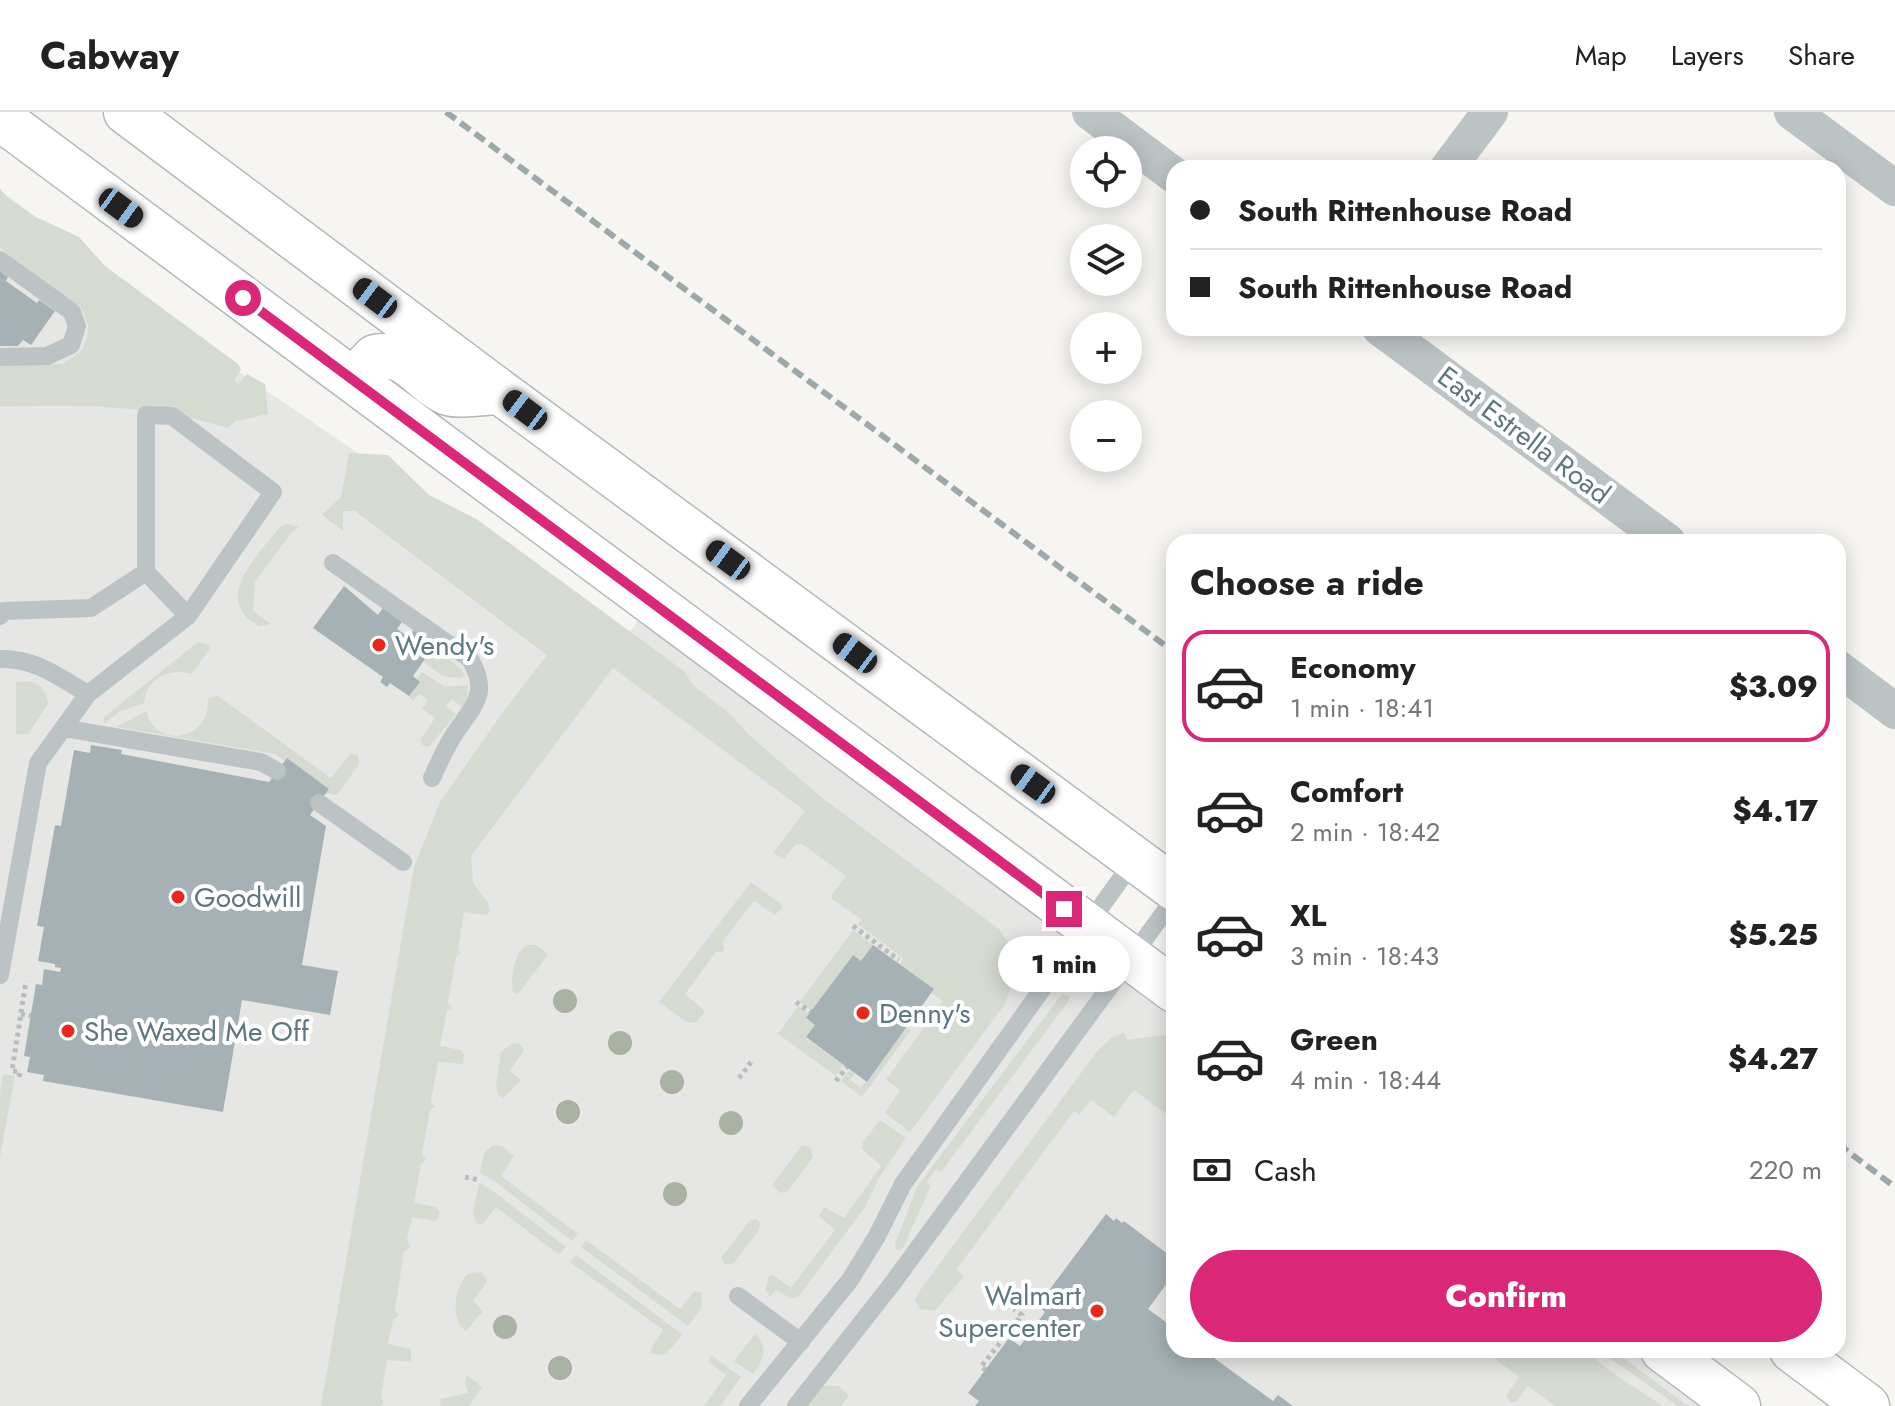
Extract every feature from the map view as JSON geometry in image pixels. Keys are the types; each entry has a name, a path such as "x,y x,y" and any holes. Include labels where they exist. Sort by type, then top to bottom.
{"main road":[{"path":"126,112 500,392 1166,882"},
{"path":"0,118 1166,984"},
{"path":"353,380 375,357 392,356 449,394 500,392"},
{"path":"1674,1358 1738,1406"},
{"path":"1803,1358 1867,1406"}],"street":[{"path":"1090,112 1166,169"},
{"path":"1454,160 1490,112"},
{"path":"1792,112 1895,188"},
{"name":"East Estrella Road","path":"1391,336 1657,534"},
{"path":"1846,674 1895,711"}],"lane":[{"path":"0,260 72,312 77,326 71,345 47,356 0,357"},
{"path":"0,975 38,763 88,694 188,616 273,492 172,416 146,415 146,572 188,616"},
{"path":"333,563 470,659 478,673 478,700 453,736 432,778"},
{"path":"0,616 3,611 91,608 146,572"},
{"path":"0,659 16,658 37,663 88,694"},
{"path":"63,728 261,762 277,771"},
{"path":"319,803 403,862"},
{"path":"748,1406 850,1280 903,1184 1135,859"},
{"path":"796,1406 892,1284 1166,910"},
{"path":"738,1296 801,1342"}],"path":[{"path":"853,926 899,960"},
{"path":"796,1002 811,1012"},
{"path":"21,1014 31,1016"},
{"path":"739,1078 752,1061"},
{"path":"836,1081 847,1067"},
{"path":"465,1177 479,1180"},
{"path":"986,1370 981,1367 1022,1315 1014,1309"}],"shaded area":[{"path":"0,189 36,217 79,237 105,266 238,364 241,370 234,380 238,384 247,374 265,384 268,414 236,421 228,428 143,410 0,407 0,365 63,364 82,350 88,325 80,306 0,248"},
{"path":"0,190 226,363 626,636 654,602 1166,984 1166,1358 1674,1358 1738,1406 0,1406"},
{"path":"349,453 388,455 429,495 478,520 684,671 693,685 729,713 749,735 821,797 999,929 1009,944 1014,978 1005,1004 910,1132 885,1113 900,1090 886,1080 943,1001 931,993 934,989 900,964 903,958 858,924 861,919 832,899 831,896 846,876 802,844 795,845 784,859 773,853 805,811 613,668 471,856 473,883 488,903 490,912 486,915 464,912 458,949 461,953 456,957 448,1002 452,1008 447,1010 440,1046 461,1050 463,1064 438,1062 431,1101 435,1107 430,1110 422,1154 426,1160 421,1164 414,1203 436,1207 440,1213 436,1221 412,1217 407,1240 411,1247 404,1252 395,1310 399,1315 393,1320 388,1344 411,1349 411,1362 387,1360 381,1397 384,1403 380,1406 321,1406 414,867 440,802 547,655 355,511 343,511 343,531 322,515 341,497"},
{"path":"287,524 299,527 255,582 253,611 271,624 259,626 245,615 239,603 239,590 251,563 280,527"},
{"path":"425,641 461,669 465,677 443,675 424,662 425,659 414,651"},
{"path":"198,642 210,648 192,674 175,672 160,677 149,687 144,703 119,712 104,724 104,717"},
{"path":"422,672 445,687 468,685 462,707 452,699 446,706 456,714 429,747 422,745 420,740 435,718 422,709 428,700 419,694 413,701 409,696"},
{"path":"31,681 43,690 48,704 28,734 16,734 16,682"},
{"path":"218,696 331,778 351,753 358,755 359,764 337,795 326,793 329,789 287,758 285,761 275,754 116,727 146,711 152,724 161,732 171,736 182,735 193,731 201,723 207,712 208,698"},
{"path":"751,882 783,907 775,915 754,901 723,941 724,951 716,952 685,994 705,1011 696,1023 686,1022 659,1002"},
{"path":"853,930 873,945 861,961 852,955 812,1011 800,1002"},
{"path":"526,945 536,945 547,956 518,994 513,992 513,973 518,954"},
{"path":"1062,994 1070,996 1068,1002 941,1172 936,1169 927,1182 931,1186 903,1248 896,1250 895,1244 917,1187"},
{"path":"798,1006 809,1014 806,1019 815,1025 806,1038 844,1065 836,1076 778,1034"},
{"path":"907,1027 911,1030 862,1097 841,1081 850,1069 855,1073 850,1080 861,1088"},
{"path":"1124,1032 1127,1040 1166,1036 1166,1114 1134,1090 1114,1117 1091,1100 1079,1115 1074,1111 956,1270 964,1276 935,1311 920,1309 915,1300 918,1293 1098,1050 1111,1038"},
{"path":"512,1043 520,1044 524,1050 510,1071 521,1080 503,1099 496,1085 501,1052"},
{"path":"3,1074 15,1076 0,1157 0,1093"},
{"path":"880,1120 906,1138 879,1178 865,1207 799,1296 792,1299 776,1290 770,1297 765,1290 769,1276 773,1275 791,1288 835,1230 819,1216 824,1207 844,1218 881,1166 862,1149 863,1142"},
{"path":"493,1145 502,1146 514,1156 501,1176 578,1234 572,1241 480,1173 484,1153"},
{"path":"802,1145 811,1148 813,1157 788,1191 780,1193 772,1185"},
{"path":"479,1183 566,1247 559,1255 496,1207 482,1225 476,1223 473,1213"},
{"path":"757,1219 759,1230 734,1263 725,1265 721,1258 750,1220"},
{"path":"586,1240 680,1309 694,1291 701,1293 702,1307 688,1326 581,1247"},
{"path":"576,1255 682,1334 669,1351 661,1355 651,1353 663,1330 570,1262"},
{"path":"482,1272 487,1282 473,1301 483,1311 466,1331 457,1320 457,1293 469,1273"},
{"path":"755,1334 762,1344 763,1354 753,1374 734,1361"},
{"path":"711,1355 741,1377 720,1406 704,1406 726,1375 708,1362"},
{"path":"1494,1358 1594,1358 1663,1406 1555,1406 1528,1386 1516,1402 1510,1402 1506,1395 1519,1377"},
{"path":"1609,1358 1624,1358 1688,1406 1678,1406"},
{"path":"467,1375 482,1387 469,1406 440,1406 441,1399 468,1393"},
{"path":"838,1386 849,1395 841,1406 806,1406 819,1387"}],"building":[{"path":"0,271 8,277 6,281 37,303 39,300 55,311 31,345 23,340 18,346 0,346"},
{"name":"Wendy's","path":"344,586 378,615 383,608 402,622 397,629 408,637 414,630 426,640 418,651 414,651 425,659 413,676 420,682 409,696 390,683 387,687 380,682 383,677 313,628"},
{"name":"Goodwill","path":"91,745 122,750 121,754 269,782 287,758 329,789 310,815 326,826 302,965 338,971 330,1015 242,1000 223,1112 43,1081 44,1075 27,1072 30,1057 24,1056 36,984 42,985 44,969 60,972 61,968 38,961 44,927 37,926 55,825 61,826 74,750 90,753"},
{"name":"Denny's","path":"873,945 934,989 867,1082 806,1037 815,1025 806,1018 853,955 861,961"},
{"name":"Walmart Supercenter","path":"1106,1214 1114,1221 1116,1218 1122,1223 1124,1221 1166,1253 1166,1285 1148,1309 1166,1322 1166,1358 1214,1358 1273,1401 1278,1395 1293,1406 975,1406 979,1401 968,1393 1009,1338 1020,1346 1045,1312 1039,1307"}],"railway":[{"path":"446,112 1166,646"},
{"path":"1846,1150 1895,1187"}],"place":[{"name":"Wendy's","path":"379,645"},
{"name":"Goodwill","path":"178,897"},
{"name":"Denny's","path":"863,1013"},
{"name":"She Waxed Me Off","path":"68,1031"},
{"name":"Walmart Supercenter","path":"1097,1311"}],"route":[{"path":"243,298 1064,909"}]}
